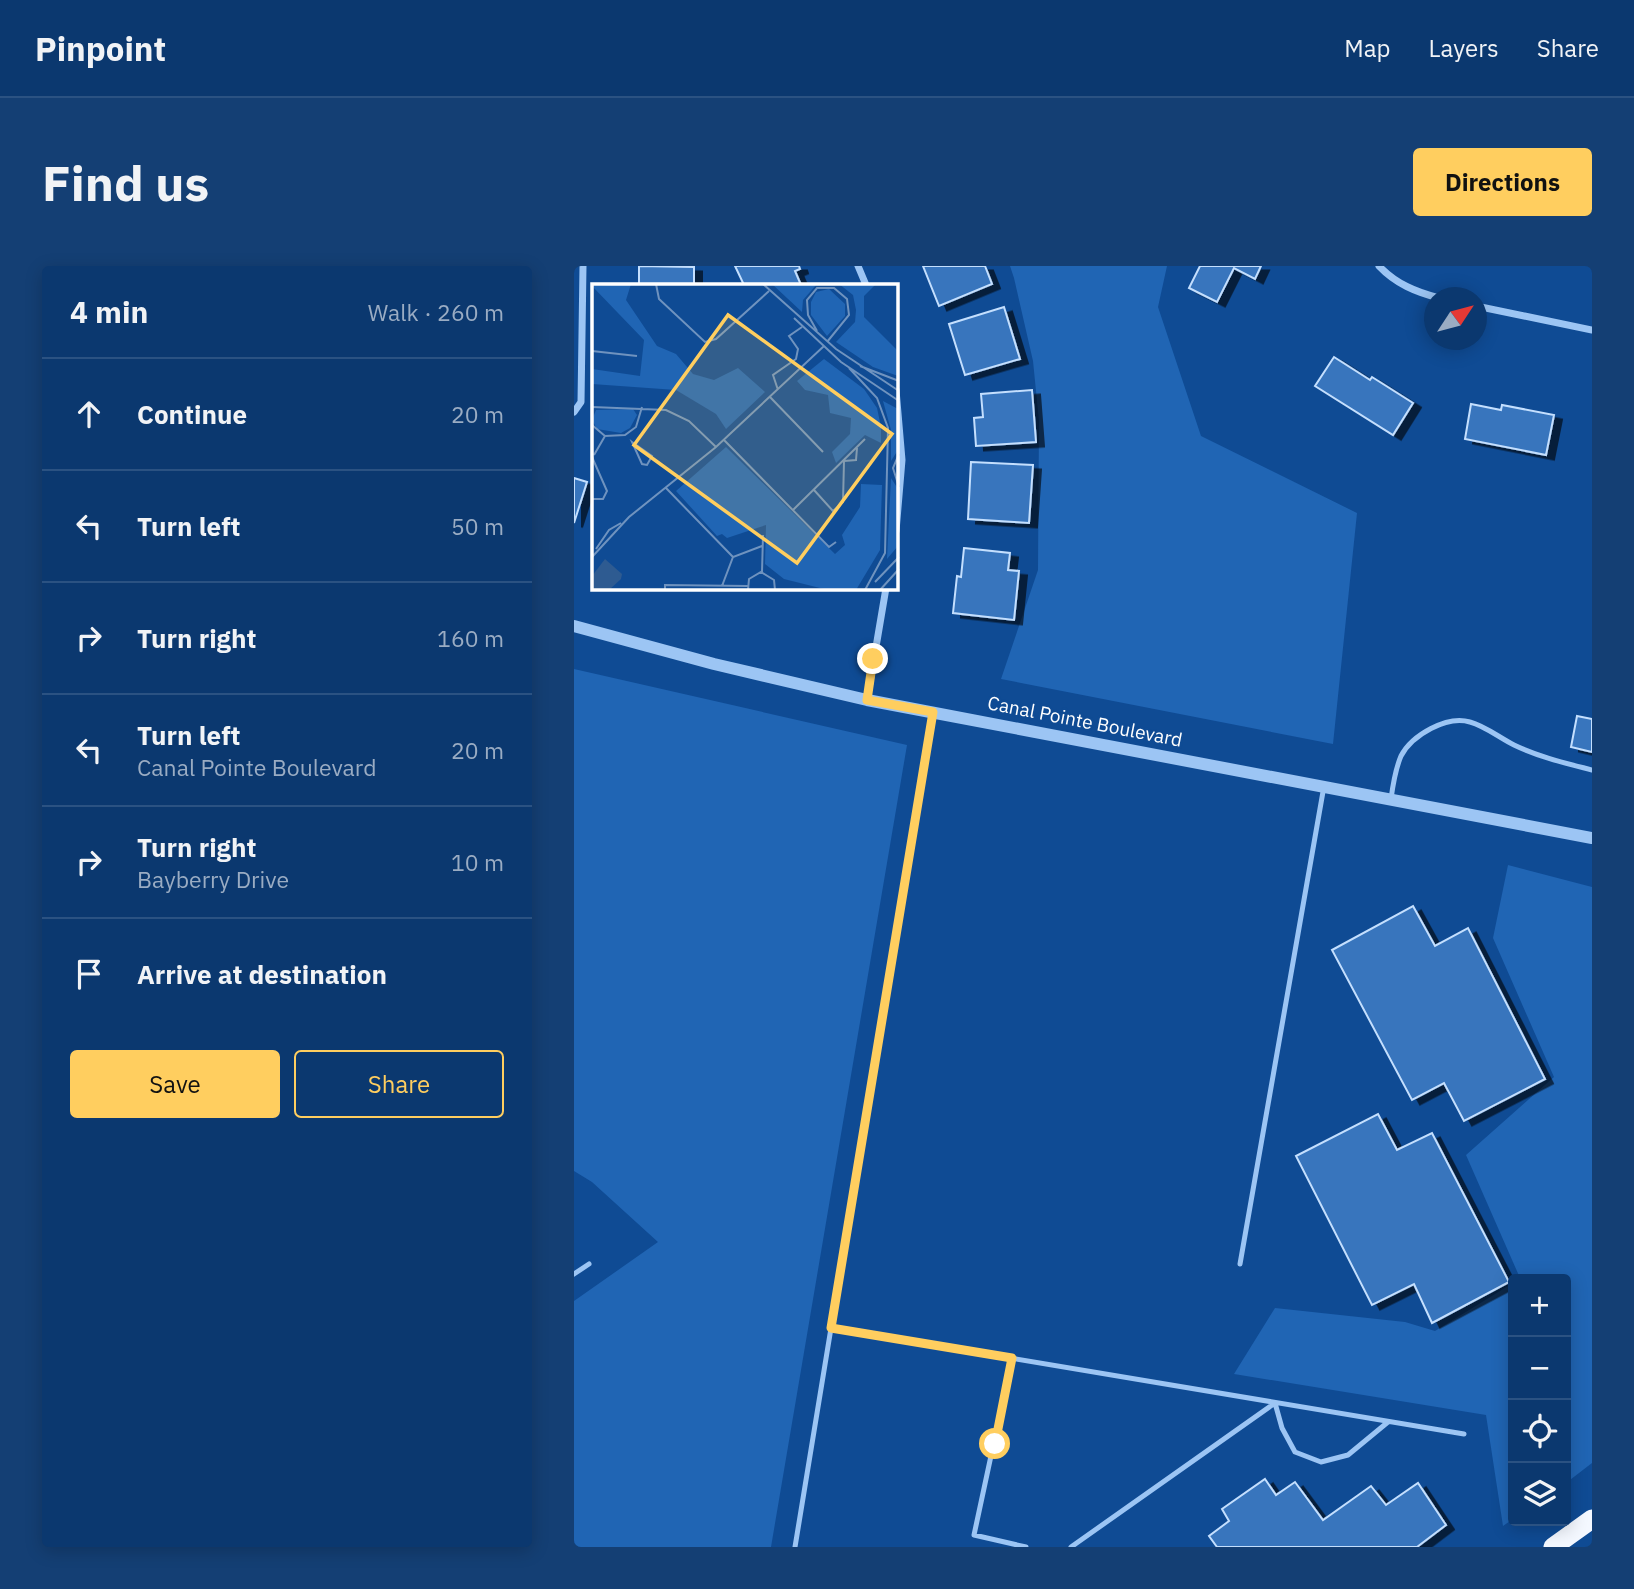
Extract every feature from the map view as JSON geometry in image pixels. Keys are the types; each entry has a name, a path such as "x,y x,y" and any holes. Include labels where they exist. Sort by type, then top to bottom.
{"highway":[{"path":"1553,1547 1592,1519"}],"street":[{"path":"574,412 581,402 583,266"},
{"path":"858,266 866,284"},
{"path":"1379,266 1400,284 1424,294"},
{"path":"1487,308 1592,330"},
{"path":"898,413 902,460 898,507"},
{"path":"867,700 886,590"},
{"name":"Canal Pointe Boulevard","path":"574,626 714,664 867,700 1592,838"}],"lane":[{"path":"795,1547 933,712"},
{"path":"1391,799 1395,774 1403,753 1421,735 1448,721 1470,722 1517,746 1554,760 1592,769"},
{"path":"1240,1265 1324,786"},
{"path":"574,1274 589,1264"},
{"path":"831,1328 1464,1434"},
{"path":"1012,1358 974,1535 1026,1547"},
{"path":"1275,1403 1282,1428 1295,1452 1321,1462 1348,1455 1389,1422"},
{"path":"1071,1547 1275,1403"}],"shaded area":[{"path":"1010,266 1167,266 1158,307 1201,436 1357,513 1333,744 1001,679 1038,570 1039,421 1033,361"},
{"path":"574,669 907,745 771,1547 574,1547 574,1301 658,1242 592,1182 574,1171"},
{"path":"1508,865 1592,887 1592,1463 1571,1479 1571,1274 1518,1274 1466,1155 1554,1077 1493,938"},
{"path":"1508,1286 1508,1522 1503,1526 1486,1415 1234,1374 1275,1308 1405,1322 1435,1331"}],"building":[{"path":"639,266 694,267 694,284 639,284"},
{"path":"735,266 799,266 800,269 795,271 801,284 744,284"},
{"path":"923,266 985,266 992,284 939,306"},
{"path":"1200,266 1261,266 1255,279 1234,268 1217,302 1189,288"},
{"path":"1004,307 1020,359 965,375 949,324"},
{"path":"1334,357 1413,403 1393,435 1315,386"},
{"path":"1032,390 1036,442 976,446 974,418 983,417 981,394"},
{"path":"1471,404 1501,410 1502,405 1554,415 1546,455 1465,439"},
{"path":"971,462 1033,465 1029,523 968,519"},
{"path":"574,478 587,482 574,523"},
{"path":"964,548 1010,553 1008,570 1019,571 1014,620 953,613 957,576 961,577"},
{"path":"1577,716 1592,719 1592,752 1571,747"},
{"path":"1413,906 1435,946 1468,928 1545,1079 1464,1121 1444,1083 1412,1100 1332,950"},
{"path":"1378,1114 1397,1150 1432,1133 1508,1283 1432,1323 1414,1284 1372,1305 1296,1156"},
{"path":"1265,1479 1276,1495 1295,1482 1323,1520 1371,1486 1386,1505 1418,1483 1446,1525 1417,1547 1217,1547 1209,1536 1229,1521 1222,1509"}],"route":[{"path":"873,659 867,700 933,712 831,1328 1012,1358 995,1444"}]}
